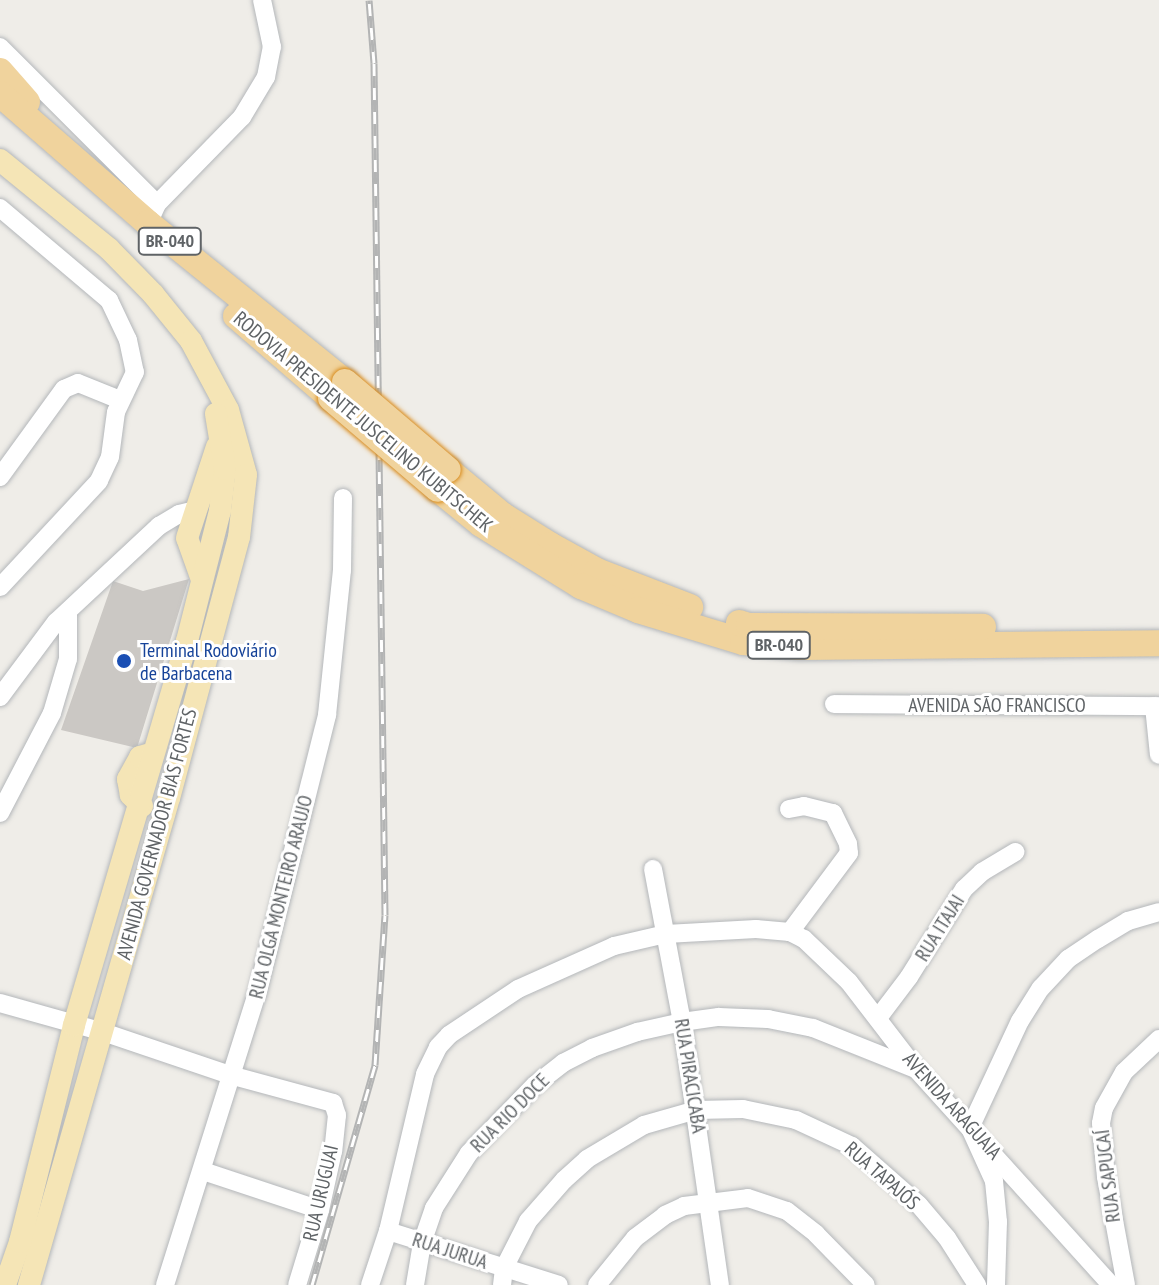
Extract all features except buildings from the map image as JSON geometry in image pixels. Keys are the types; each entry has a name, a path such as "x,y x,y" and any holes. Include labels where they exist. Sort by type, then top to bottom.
{"highway":[{"path":"0,71 79,163"},
{"name":"RODOVIA PRESIDENTE JUSCELINO KUBITSCHEK","path":"0,94 79,163 153,213 338,390"},
{"name":"RODOVIA PRESIDENTE JUSCELINO KUBITSCHEK","path":"0,113 443,479 597,571 647,593 749,626 1159,626"},
{"name":"RODOVIA PRESIDENTE JUSCELINO KUBITSCHEK","path":"443,479 481,524 581,586 638,610 743,642 800,647 1159,643"}],"main road":[{"name":"AVENIDA GOVERNADOR BIAS FORTES","path":"0,160 109,249 153,294 191,341 228,410 241,447 246,475 239,537 103,1032 31,1244 5,1285"},
{"name":"AVENIDA GOVERNADOR BIAS FORTES","path":"29,1285 31,1244 74,1025 187,641 220,511 225,469 221,431 191,341"},
{"path":"201,577 187,538 212,469 221,431"},
{"path":"195,510 220,511 229,516 239,537"},
{"path":"138,805 155,806 169,798"}],"street":[{"path":"0,47 153,213 242,117 266,77 272,47 262,0"},
{"path":"0,208 109,300 134,358 133,381 120,400 110,457 99,481 0,587"},
{"path":"0,477 45,411 64,389 78,383 120,400"},
{"name":"RUA OLGA MONTEIRO ARAUJO","path":"165,1285 257,994 327,715 342,570 343,498"},
{"path":"0,697 47,632 159,526 179,514 195,510"},
{"path":"0,813 52,713 68,659 68,615"},
{"name":"AVENIDA SÃO FRANCISCO","path":"834,704 1157,706"},
{"path":"1157,706 1159,755"},
{"path":"370,1285 388,1231 414,1113 428,1066 438,1047 473,1018 518,989 614,946 666,934 717,930 790,932 849,853 848,844 833,813 819,807 789,809"},
{"name":"RUA ITAJAI","path":"878,1018 909,977 964,889 982,872 1015,852"},
{"name":"RUA PIRACICABA","path":"653,869 682,1022 720,1285"},
{"path":"996,1285 998,1222 994,1181 970,1128 997,1067 1041,988 1068,959 1098,939 1128,921 1159,912"},
{"name":"AVENIDA ARAGUAIA","path":"790,932 804,939 849,982 916,1069 1111,1285"},
{"path":"0,1003 103,1032 230,1075"},
{"name":"RUA RIO DOCE","path":"415,1285 422,1243 434,1208 469,1153 535,1085 563,1063 592,1048 637,1032 682,1022 719,1017 768,1019 798,1025 916,1069"},
{"name":"RUA SAPUCAÍ","path":"1126,1285 1106,1177 1101,1123 1104,1108 1124,1072 1159,1039"},
{"name":"RUA URUGUAI","path":"230,1075 331,1101 337,1115 320,1210 297,1285"},
{"name":"RUA TAPAJÓS","path":"503,1276 528,1221 544,1200 587,1159 644,1125 696,1110 743,1109 816,1127 852,1146 919,1205 947,1238 977,1285"},
{"path":"203,1171 320,1210"},
{"path":"597,1285 618,1256 651,1224 684,1206 748,1198 787,1211 816,1234 866,1285"},
{"name":"RUA JURUA","path":"388,1231 503,1276 559,1285"}],"railway":[{"path":"312,1285 375,1065 385,915 374,63 369,0"}],"place":[{"name":"Terminal Rodoviário de Barbacena","path":"124,661"}]}
